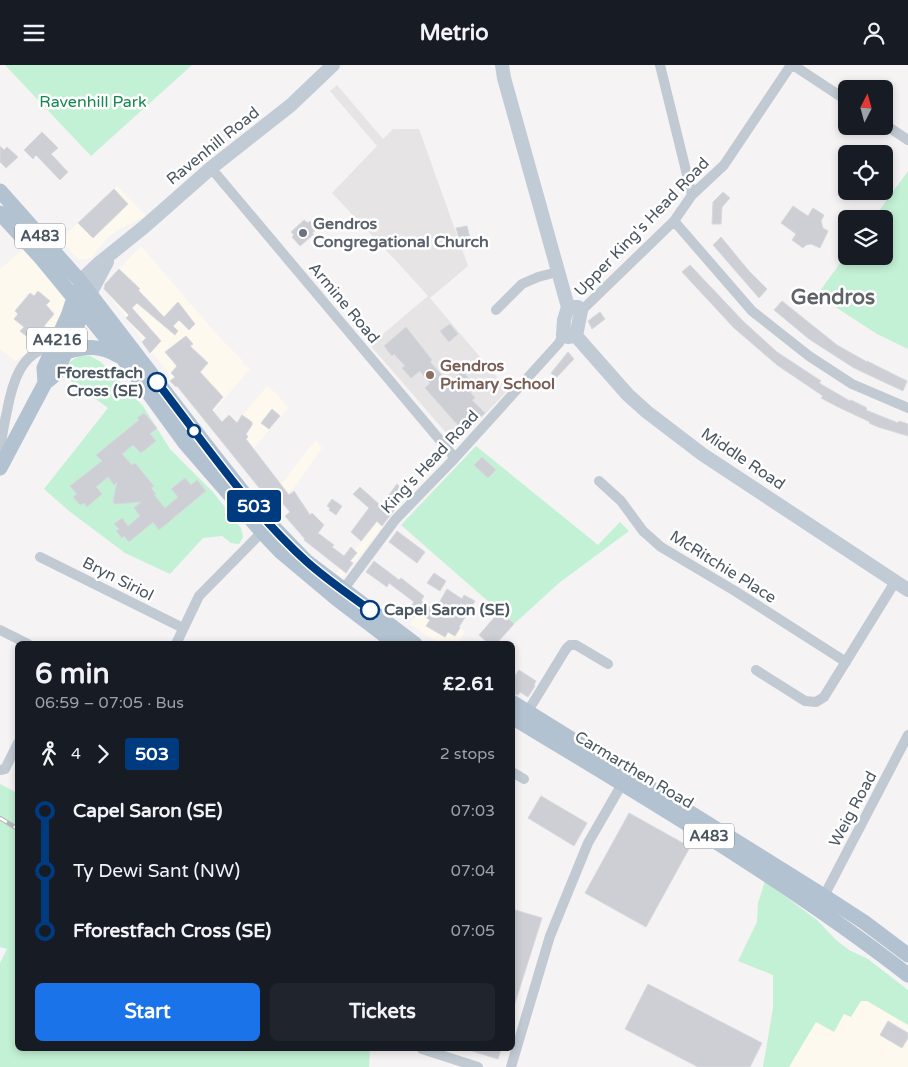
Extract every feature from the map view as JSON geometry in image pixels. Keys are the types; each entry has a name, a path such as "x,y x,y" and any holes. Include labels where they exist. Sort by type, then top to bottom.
{"main road":[{"name":"A483","path":"0,191 80,281 256,509 306,561 411,641"},
{"name":"A483","path":"3,219 41,258 74,297 186,443 262,532 299,568 392,641"},
{"path":"74,297 80,281"},
{"path":"84,310 90,294"},
{"name":"A4216","path":"2,465 45,383 56,373 74,297"},
{"name":"A4216","path":"60,350 84,310"},
{"path":"60,350 96,347 108,350 122,359"},
{"name":"Carmarthen Road","path":"515,704 864,921 907,953"},
{"name":"Carmarthen Road","path":"515,719 770,875 903,971"}],"street":[{"name":"Ravenhill Road","path":"80,281 211,168 291,105 333,65"},
{"path":"502,65 557,272 574,309 564,320 570,335"},
{"path":"660,65 692,195"},
{"path":"792,65 838,94"},
{"name":"Upper King's Head Road","path":"574,309 674,221 692,195 728,160 792,65"},
{"path":"893,130 908,140"},
{"name":"Armine Road","path":"211,168 455,458"},
{"path":"674,221 752,311 809,356 852,384 908,408"},
{"name":"Ravenhill Road","path":"90,294 99,274 114,251"},
{"path":"496,310 522,284 557,272"},
{"name":"King's Head Road","path":"343,590 395,520 455,458 559,343 570,335"},
{"name":"Middle Road","path":"570,335 628,395 671,431 908,591"},
{"path":"2,465 1,439 16,377 35,353 44,348 60,350"},
{"name":"McRitchie Place","path":"600,481 621,501 642,531 661,547 735,591 846,662"},
{"path":"177,641 199,596 262,532"},
{"name":"Bryn Siriol","path":"40,557 183,628"},
{"path":"756,670 805,701 816,702 824,697 895,582"},
{"path":"0,630 22,641"},
{"path":"528,711 570,645 576,645 608,664"},
{"name":"Weig Road","path":"824,896 908,735"},
{"path":"0,769 5,769 15,749"},
{"path":"515,774 524,779"},
{"path":"511,1067 550,936 588,843 622,784"},
{"path":"903,971 907,953"},
{"path":"428,1051 478,1067"}],"shaded area":[{"path":"337,85 383,139 393,129 419,129 468,266 430,298 508,390 465,435 449,436 370,345 428,296 332,193 377,146 330,91"},
{"path":"117,186 146,216 121,228 108,237 91,258 82,260 77,258 60,240"},
{"path":"141,246 221,339 243,361 242,364 250,369 205,421 177,386 168,379 170,376 153,353 151,354 137,332 104,289 104,285"},
{"path":"25,248 65,300 58,324 45,342 15,361 0,349 0,269"},
{"path":"267,386 276,393 288,408 240,464 221,441"},
{"path":"316,440 322,448 294,488 272,507 264,497 285,480"},
{"path":"377,523 382,527 342,578 336,573"},
{"path":"423,605 465,631 459,641 436,641 410,624"},
{"path":"868,959 908,990 908,1067 776,1067"}],"green space":[{"name":"Ravenhill Park","path":"5,65 192,65 91,156"},
{"path":"908,171 908,349 877,334 817,295 839,265 893,265 893,210 880,210 887,200 893,200 893,192"},
{"path":"80,356 90,356 101,362 143,406 170,449 213,492 241,528 243,537 239,544 231,543 222,536 203,538 170,574 125,553 69,511 44,489 108,408 66,377 64,372 66,366"},
{"path":"476,446 598,545 620,522 629,531 559,583 514,624 401,525"},
{"path":"0,784 15,792 15,1051 370,1051 369,1067 0,1067 0,963 7,949 0,947"},
{"path":"765,881 818,921 836,940 849,950 868,959 908,990 908,1025 867,1001 861,1001 851,1017 844,1014 834,1032 816,1022 789,1067 763,1067 773,1008 773,975 738,961 757,922 758,903"}],"building":[{"path":"42,132 58,148 51,154 68,172 60,180 36,155 33,159 24,150"},
{"path":"0,146 4,150 7,147 18,157 6,168 0,162"},
{"path":"114,189 128,204 93,238 78,223"},
{"path":"723,192 730,198 722,207 721,224 712,224 713,202"},
{"path":"793,206 808,216 813,208 824,215 821,221 823,228 828,231 820,248 811,244 803,248 792,240 796,234 781,223"},
{"name":"Gendros Congregational Church","path":"304,220 308,223 310,221 317,229 300,246 292,237 294,235 291,232"},
{"path":"467,226 470,238 460,241 456,228"},
{"path":"721,237 749,271 767,289 759,298 713,245"},
{"path":"690,265 743,321 777,352 821,381 819,383 850,401 867,408 866,410 898,423 899,421 908,424 908,436 878,427 821,398 823,396 777,365 734,328 682,272"},
{"path":"119,269 140,289 138,290 164,317 178,302 195,324 189,330 179,320 173,326 178,331 175,335 137,303 132,308 161,341 150,353 142,342 146,338 126,318 129,315 104,289 105,284"},
{"path":"38,291 50,301 46,305 54,314 44,326 48,329 35,341 28,334 26,336 20,331 24,327 14,319 18,314 15,311 30,293 34,296"},
{"path":"782,301 837,345 907,381 903,391 854,368 809,339 774,310"},
{"path":"600,312 605,319 592,329 588,321"},
{"path":"450,324 458,334 449,342 440,331"},
{"path":"406,327 432,360 430,362 449,383 462,371 473,383 467,388 475,398 472,400 485,413 464,432 425,388 430,383 420,371 411,378 402,368 405,366 394,354 392,356 384,346"},
{"path":"186,336 193,344 190,346 208,363 200,372 223,397 212,410 222,422 229,415 237,423 242,415 252,422 246,434 248,437 246,439 289,495 294,491 310,515 312,513 324,525 318,533 334,545 332,547 344,556 351,547 357,553 350,561 353,563 346,573 304,540 285,516 290,512 280,500 273,505 177,386 170,381 175,377 171,373 177,366 165,352"},
{"path":"568,352 574,359 556,378 551,373"},
{"path":"272,409 280,416 269,429 261,423"},
{"path":"144,413 157,428 150,434 156,441 141,453 133,445 122,454 132,465 135,463 154,486 151,488 156,494 154,495 165,508 178,497 171,489 185,478 191,485 197,480 206,491 159,530 153,522 129,542 116,531 119,529 114,524 122,518 128,526 140,516 134,508 141,502 115,504 113,501 117,482 114,485 108,477 96,487 102,494 87,507 84,503 80,505 73,497 77,494 70,486 102,461 96,455 139,420 137,418"},
{"path":"482,457 496,470 488,478 474,465"},
{"path":"397,484 407,494 382,526 377,521 361,541 351,532 369,508 353,494 360,487 381,506"},
{"path":"332,499 342,506 336,515 327,506"},
{"path":"397,531 425,552 417,563 389,542"},
{"path":"374,561 399,580 401,578 424,596 421,601 435,610 447,589 462,599 464,595 475,601 455,636 448,632 445,637 426,626 430,620 417,612 414,617 407,612 414,602 389,583 387,587 366,572"},
{"path":"434,573 446,581 440,591 427,583"},
{"path":"500,611 514,624 499,641 486,641 479,635"},
{"path":"519,670 536,681 528,697 520,692 518,695 515,694 515,676"},
{"path":"541,796 587,823 574,846 528,818"},
{"path":"629,813 690,847 646,927 585,893"},
{"path":"515,910 542,918 515,1003"},
{"path":"648,984 762,1043 750,1067 698,1067 625,1029"},
{"path":"888,1021 908,1033 908,1038 902,1048 880,1035"},
{"path":"472,1051 500,1051 498,1059"}],"railway":[{"path":"0,818 15,827"}],"bus line":[{"name":"503","path":"157,382 256,509 276,531 306,561 370,610"}],"place":[{"name":"Gendros Congregational Church","path":"303,233"},
{"name":"Gendros Primary School","path":"430,375"},
{"name":"Fforestfach Cross (SE)","path":"157,382"},
{"name":"Capel Saron (SE)","path":"370,610"}],"district":[{"name":"Gendros","path":"833,297"}]}
